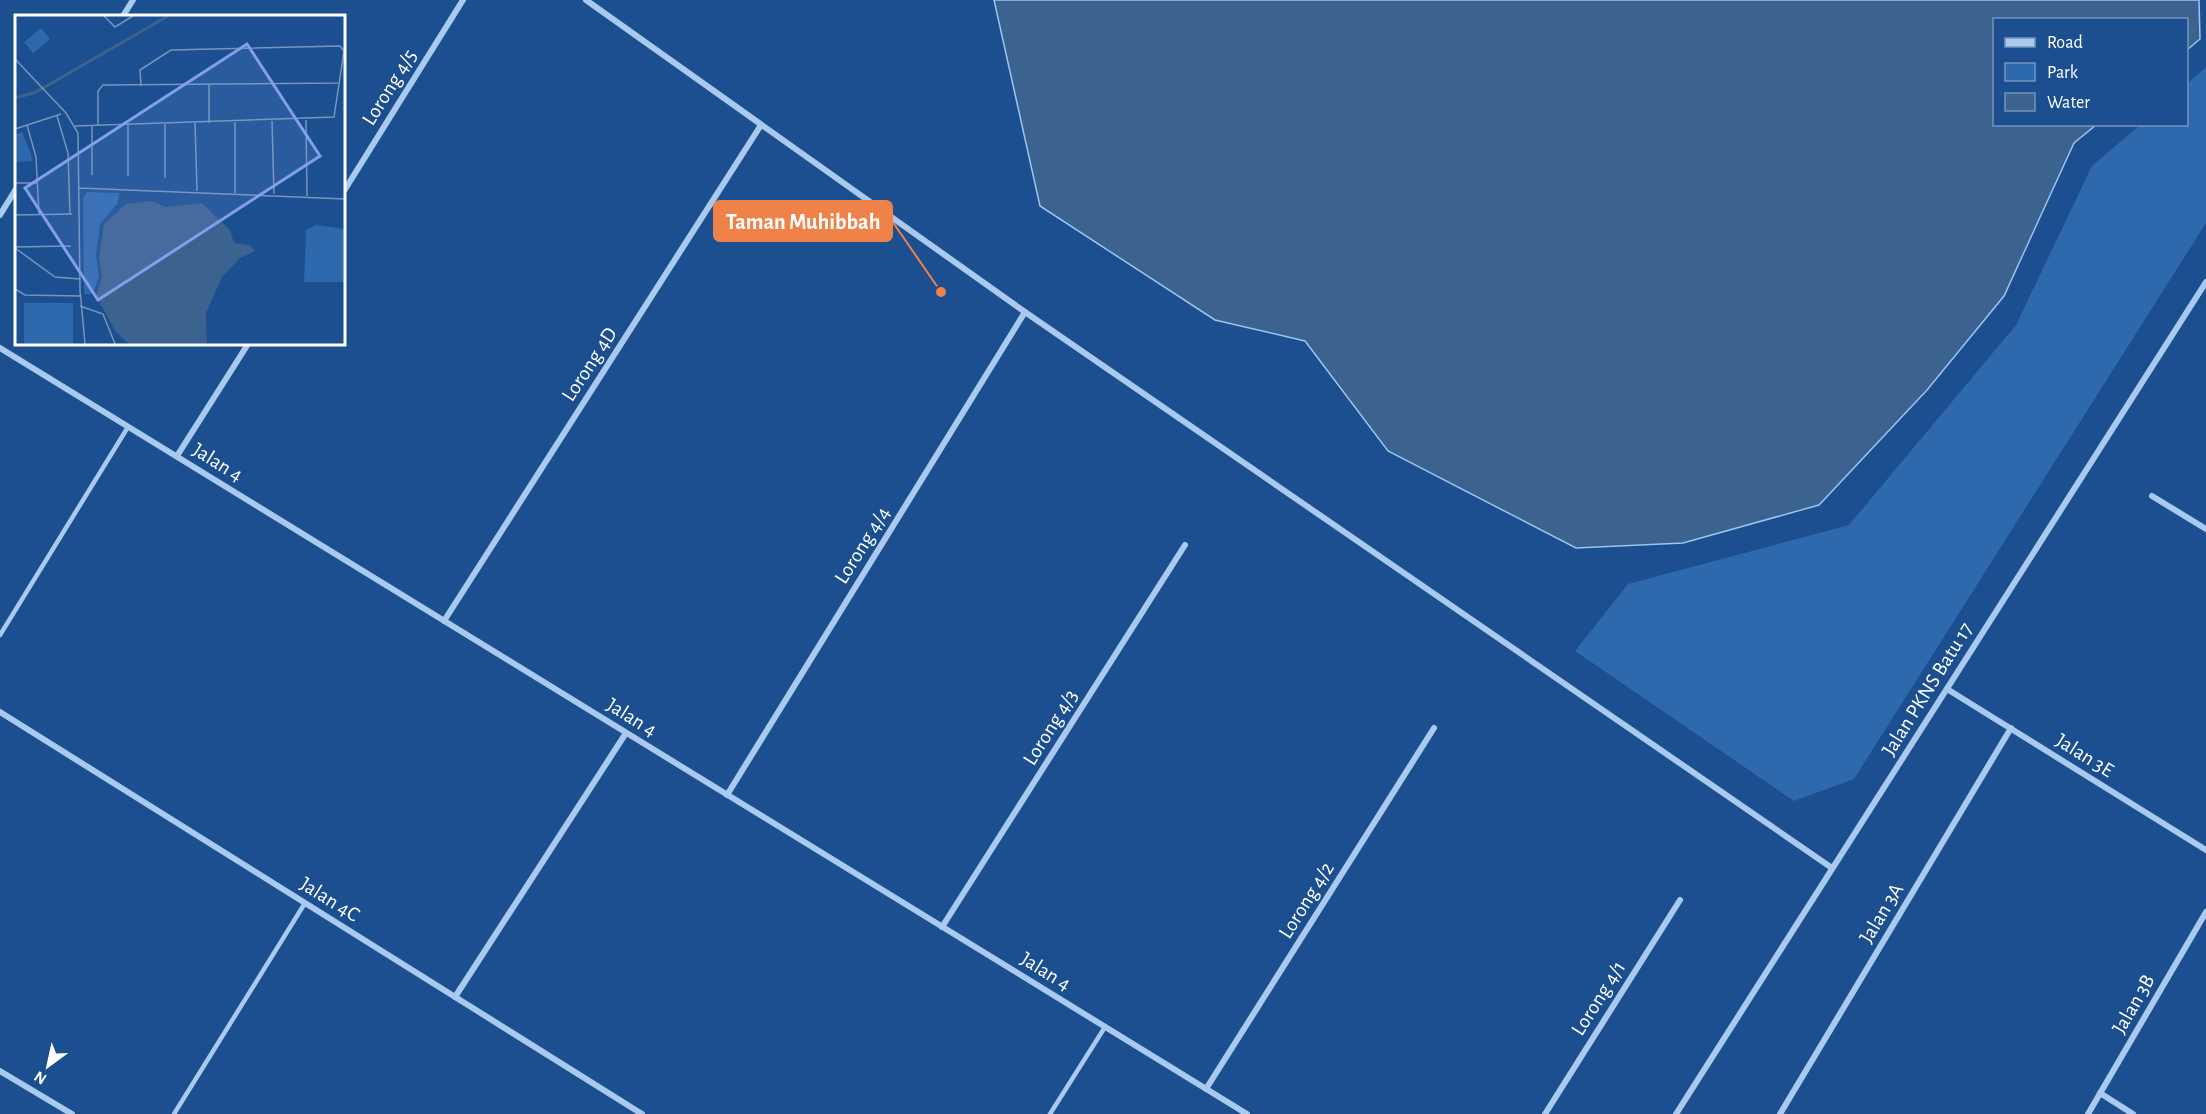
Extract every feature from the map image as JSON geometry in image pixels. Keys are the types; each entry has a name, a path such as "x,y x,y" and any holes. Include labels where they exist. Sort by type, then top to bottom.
{"street":[{"path":"124,15 133,0"},
{"name":"Lorong 4/5","path":"345,189 463,0"},
{"path":"586,0 1025,312 1833,868"},
{"name":"Lorong 4D","path":"444,621 761,125"},
{"path":"0,215 15,191"},
{"name":"Jalan PKNS Batu 17","path":"1676,1114 2206,282"},
{"name":"Lorong 4/4","path":"727,795 1025,312"},
{"path":"177,456 247,345"},
{"name":"Jalan 4","path":"0,348 1247,1114"},
{"path":"2152,496 2206,529"},
{"name":"Lorong 4/3","path":"942,927 1185,545"},
{"name":"Jalan 3E","path":"1947,689 2206,850"},
{"name":"Jalan 4C","path":"0,712 642,1114"},
{"name":"Lorong 4/2","path":"1206,1089 1434,728"},
{"name":"Jalan 3A","path":"1780,1114 2011,728"},
{"path":"455,997 626,733"},
{"name":"Lorong 4/1","path":"1545,1114 1680,900"},
{"name":"Jalan 3B","path":"2088,1114 2206,912"},
{"path":"0,1071 72,1114"},
{"path":"2100,1093 2133,1114"}],"lane":[{"path":"0,635 128,426"},
{"path":"174,1114 305,903"},
{"path":"1050,1114 1105,1027"}],"green space":[{"path":"2206,67 2206,223 1854,779 1794,801 1575,651 1628,584 1849,525 2016,325 2092,166 2139,126 2188,126 2188,83"}],"water":[{"path":"994,0 2199,0 2200,39 2188,49 2188,18 1993,18 1993,126 2095,126 2074,143 2004,296 1927,390 1819,505 1683,543 1576,548 1388,451 1305,341 1215,320 1040,206"}],"place":[{"name":"Taman Muhibbah","path":"941,292"}]}
